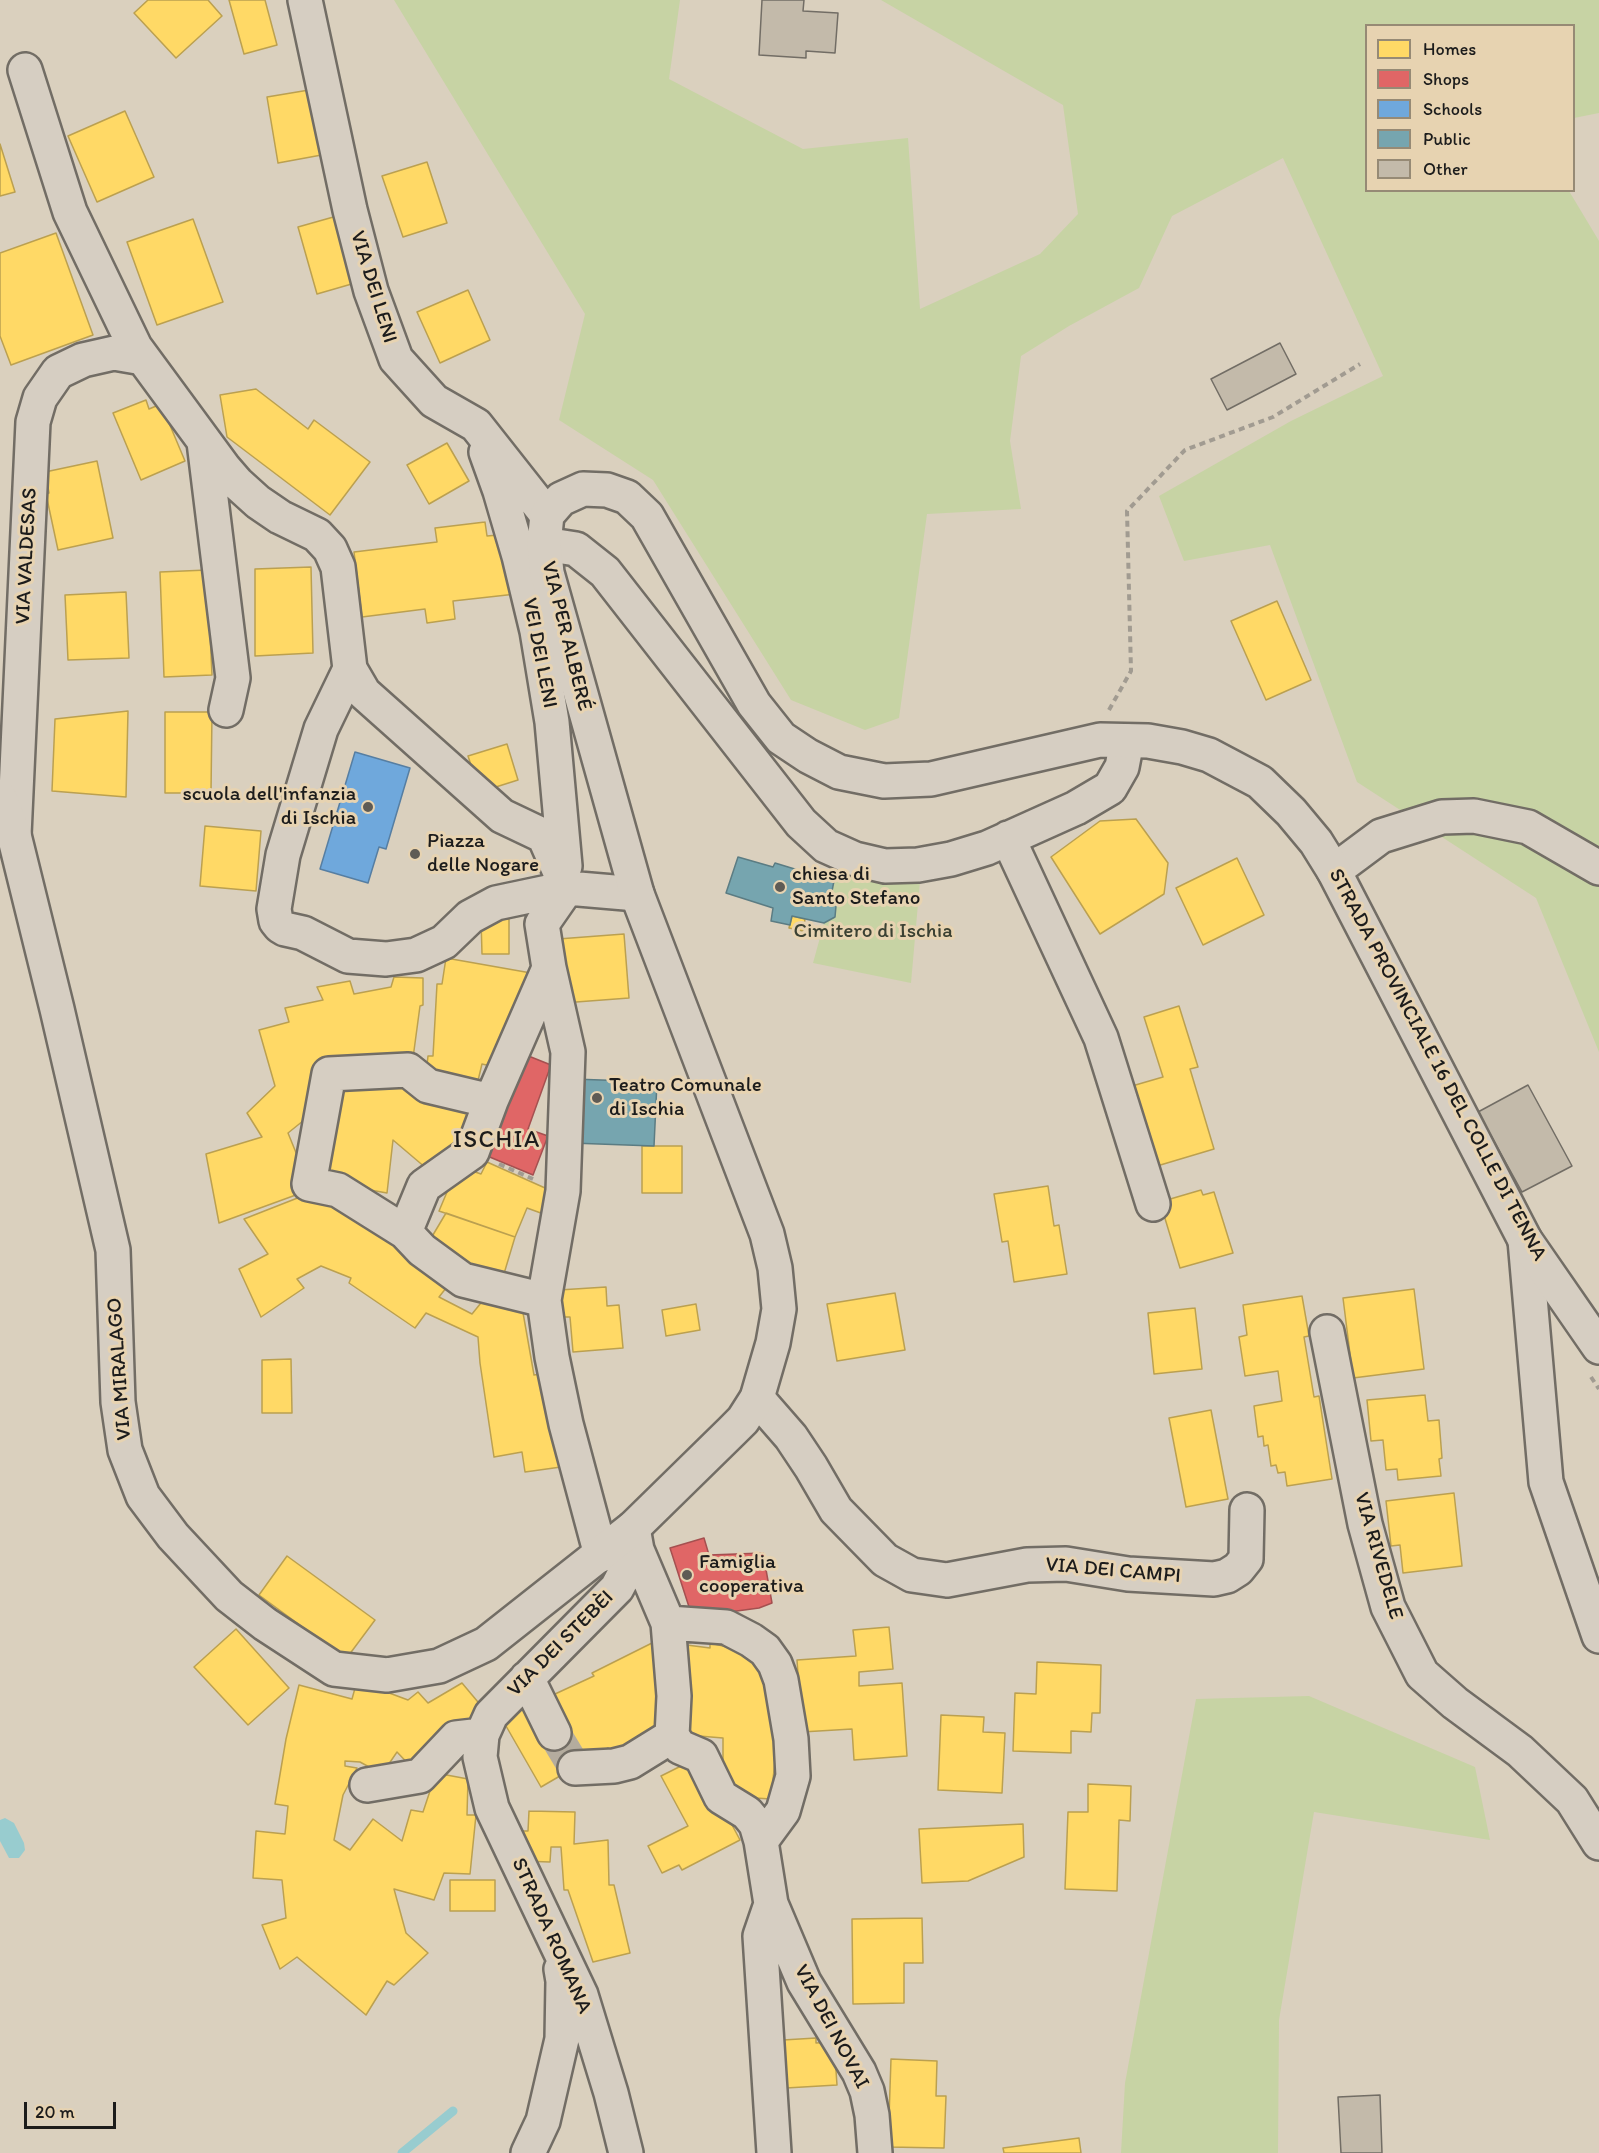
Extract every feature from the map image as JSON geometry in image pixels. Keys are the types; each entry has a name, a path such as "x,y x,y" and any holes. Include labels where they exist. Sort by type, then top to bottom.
{"street":[{"name":"VIA DEI LENI","path":"305,0 350,210 371,291 396,359 434,400 476,425 545,529"},
{"path":"25,70 70,212 135,347 224,468 258,502 280,517 317,535 330,549 338,567 350,669 364,693 502,816 544,836 567,888"},
{"name":"VIA VALDESAS","path":"14,835 33,422 40,398 58,372 83,360 114,353 143,358"},
{"name":"VEI DEI LENI","path":"476,425 500,491 537,631 552,722 567,888"},
{"path":"204,441 233,678 226,710"},
{"path":"583,489 607,490 627,497 646,516 754,704 782,738 808,756 839,772 884,781 931,779 1113,741 1122,767 1110,788 1076,808 987,848 918,866 885,866 855,859 826,846 801,823 605,572 576,549 545,529 561,499 583,489"},
{"name":"VIA PER ALBERÉ","path":"545,529 547,573 637,894 767,1234 775,1268 779,1308 773,1344 757,1398 743,1420 635,1539 601,1555"},
{"path":"350,669 321,729 283,855 274,909 276,921 285,929 303,933 348,956 386,959 416,955 444,942 470,917 496,903 567,888 637,894"},
{"name":"STRADA PROVINCIALE 16 DEL COLLE DI TENNA","path":"1113,741 1148,741 1182,747 1209,755 1233,766 1260,782 1291,812 1316,842 1334,871 1525,1240 1599,1347"},
{"name":"VIA MIRALAGO","path":"0,798 14,835 113,1250 118,1402 125,1450 143,1496 173,1536 229,1596 264,1624 334,1669 387,1675 439,1666 486,1644 601,1555"},
{"path":"1334,871 1381,836 1442,817 1474,816 1528,827 1599,868"},
{"path":"1008,838 1101,1038 1153,1204"},
{"path":"567,888 542,924 549,968 568,1052 563,1191 544,1300 552,1357 566,1424 601,1555"},
{"path":"405,1232 424,1186 472,1152 490,1101 549,968"},
{"path":"490,1101 428,1086 408,1070 330,1074 309,1184 338,1190 405,1232 422,1250 463,1280 544,1300"},
{"path":"1525,1240 1546,1482 1599,1636"},
{"name":"VIA RIVEDELE","path":"1327,1332 1365,1524 1388,1607 1422,1674 1455,1703 1520,1751 1572,1800 1599,1843"},
{"name":"VIA DEI CAMPI","path":"757,1398 791,1437 812,1467 836,1510 885,1560 912,1575 947,1580 1027,1565 1066,1564 1128,1574 1214,1579 1227,1576 1238,1569 1246,1559 1247,1510"},
{"path":"575,1768 614,1766 630,1762 672,1736 674,1696 668,1623 635,1539"},
{"name":"VIA DEI STEBÈI","path":"481,1746 491,1715 617,1588 635,1539"},
{"path":"668,1623 726,1627 765,1650 776,1664 782,1680 793,1776 783,1811 761,1841"},
{"path":"527,1678 554,1733"},
{"name":"VIA DEI NOVAI","path":"672,1736 680,1747 701,1756 722,1797 747,1814 756,1824 771,1904 804,1982 860,2073 867,2091 872,2115 875,2153"},
{"path":"367,1785 420,1776 456,1738 481,1746"},
{"name":"STRADA ROMANA","path":"481,1746 492,1808 580,1995 611,2093 626,2153"},
{"name":"VIA DEI NOVAI","path":"771,1904 760,1936 774,2153"},
{"path":"528,2153 543,2121 562,2039 563,1981 553,1935"}],"path":[{"path":"1113,741 1107,713 1131,671 1127,511 1185,450 1273,417 1360,364"},
{"path":"472,1152 542,1183"}],"green space":[{"path":"394,0 680,0 669,79 803,149 908,138 920,309 1040,254 1078,214 1063,105 881,0 1599,0 1599,113 1575,118 1575,24 1365,24 1365,192 1570,192 1599,241 1599,1052 1536,898 1357,782 1270,545 1184,561 1159,496 1291,421 1383,376 1283,158 1172,216 1139,288 1069,326 1021,356 1010,441 1021,509 927,514 899,718 865,730 791,700 653,480 559,420 585,314"},
{"name":"Cimitero di Ischia","path":"838,865 920,881 911,983 813,963 824,923 835,916 836,906 831,896"},
{"path":"1309,1696 1475,1767 1490,1840 1314,1812 1279,2020 1278,2153 1121,2153 1125,2083 1196,1699"}],"water":[{"path":"5,1818 14,1823 24,1843 25,1850 19,1858 9,1858 0,1841 0,1820"}],"building: Homes":[{"path":"148,0 208,0 222,16 176,58 134,13"},
{"path":"229,0 265,0 277,45 244,54"},
{"path":"315,89 327,154 278,163 267,97"},
{"path":"125,111 154,177 97,202 68,136"},
{"path":"0,144 15,192 0,196"},
{"path":"427,162 447,223 403,237 382,176"},
{"path":"344,214 362,281 317,294 298,227"},
{"path":"193,219 223,302 157,325 127,242"},
{"path":"56,233 93,335 11,365 0,336 0,253"},
{"path":"468,290 490,340 440,363 417,312"},
{"path":"256,389 308,429 314,420 370,462 330,515 227,437 220,395"},
{"path":"146,400 149,409 161,404 185,461 141,480 113,413"},
{"path":"447,443 469,481 429,504 407,465"},
{"path":"97,461 113,538 58,550 46,494 49,493 45,472"},
{"path":"485,522 487,536 509,534 516,594 453,601 455,619 427,623 425,609 362,617 354,552 437,542 435,528"},
{"path":"311,567 313,653 255,656 255,569"},
{"path":"207,570 212,675 164,677 160,572"},
{"path":"126,592 129,658 68,660 65,595"},
{"path":"1277,601 1311,680 1266,700 1231,621"},
{"path":"128,711 126,797 52,791 55,719"},
{"path":"165,712 212,712 211,793 165,793"},
{"path":"507,744 518,780 480,792 468,756"},
{"path":"1136,819 1168,863 1164,894 1100,934 1051,857 1100,821"},
{"path":"205,826 261,831 256,891 200,886"},
{"path":"1237,858 1264,915 1203,945 1176,888"},
{"path":"792,916 805,919 803,931 789,928"},
{"path":"481,919 509,919 509,954 482,954"},
{"path":"624,934 629,998 563,1003 558,939"},
{"path":"446,958 531,973 495,1067 482,1064 475,1093 425,1083 428,1056 433,1056 437,984 442,984"},
{"path":"394,977 423,978 423,1005 420,1006 413,1058 309,1094 319,1108 288,1133 299,1160 304,1192 219,1223 206,1154 262,1137 247,1113 275,1086 259,1030 289,1022 285,1008 323,1000 317,987 350,981 354,994 391,987"},
{"path":"1179,1006 1198,1067 1190,1069 1214,1149 1157,1166 1132,1086 1163,1077 1144,1017"},
{"path":"333,1077 422,1089 483,1116 433,1174 393,1140 387,1193 314,1180"},
{"path":"642,1146 682,1146 682,1193 642,1193"},
{"path":"487,1162 554,1192 549,1216 527,1208 515,1237 439,1211 458,1166 481,1174"},
{"path":"1048,1186 1054,1226 1059,1225 1067,1274 1014,1282 1008,1241 1002,1242 994,1194"},
{"path":"323,1188 450,1283 439,1297 472,1314 489,1293 522,1307 534,1375 547,1373 561,1467 525,1472 522,1452 494,1457 478,1337 426,1313 415,1328 349,1283 351,1278 321,1266 297,1279 304,1288 261,1317 239,1269 268,1254 244,1219"},
{"path":"1201,1190 1203,1195 1214,1192 1233,1253 1180,1268 1160,1202"},
{"path":"446,1213 515,1237 500,1287 424,1250"},
{"path":"606,1287 607,1306 619,1305 623,1348 573,1352 570,1317 561,1317 559,1290"},
{"path":"1414,1289 1424,1369 1353,1378 1343,1298"},
{"path":"895,1293 905,1350 837,1361 827,1304"},
{"path":"1302,1296 1309,1336 1304,1337 1314,1397 1319,1396 1332,1479 1287,1486 1285,1472 1278,1473 1276,1465 1271,1466 1268,1445 1264,1446 1263,1436 1258,1437 1254,1406 1282,1401 1278,1371 1245,1376 1239,1337 1247,1335 1243,1305"},
{"path":"696,1304 700,1330 666,1336 662,1310"},
{"path":"1195,1308 1202,1369 1154,1374 1148,1313"},
{"path":"291,1359 292,1413 262,1413 262,1360"},
{"path":"1425,1395 1428,1421 1439,1420 1441,1476 1398,1480 1397,1469 1386,1470 1383,1440 1371,1441 1367,1400"},
{"path":"1211,1410 1228,1499 1186,1507 1169,1418"},
{"path":"1454,1493 1462,1566 1403,1573 1400,1545 1391,1546 1386,1501"},
{"path":"287,1556 375,1620 346,1659 259,1595"},
{"path":"889,1627 893,1669 859,1672 859,1686 902,1683 907,1756 854,1760 852,1729 802,1732 797,1660 856,1656 853,1630"},
{"path":"236,1629 289,1688 248,1725 194,1667"},
{"path":"654,1642 665,1724 619,1762 608,1748 541,1787 502,1719 533,1697 542,1700 594,1676 592,1673"},
{"path":"710,1643 766,1656 778,1731 771,1799 723,1796 723,1738 675,1734 679,1644 710,1648"},
{"path":"1037,1662 1101,1665 1100,1713 1092,1713 1091,1732 1071,1731 1071,1753 1013,1751 1015,1693 1036,1694"},
{"path":"357,1681 408,1700 418,1692 428,1703 462,1683 483,1708 418,1774 397,1752 382,1774 360,1762 345,1761 345,1766 357,1768 343,1795 334,1840 350,1850 373,1819 402,1841 411,1810 423,1812 436,1773 468,1779 467,1815 476,1815 470,1874 444,1873 434,1900 394,1889 406,1933 428,1953 394,1985 387,1981 366,2015 297,1957 280,1969 262,1925 286,1918 282,1880 253,1878 256,1831 285,1834 288,1806 275,1804 286,1739 299,1685 352,1699"},
{"path":"941,1715 984,1717 983,1732 1005,1733 1002,1793 938,1790"},
{"path":"691,1761 703,1770 740,1840 682,1870 679,1865 662,1873 648,1846 688,1826 661,1776"},
{"path":"1088,1784 1131,1786 1130,1821 1119,1820 1117,1891 1065,1889 1068,1812 1088,1812"},
{"path":"529,1811 575,1812 574,1844 608,1840 609,1885 614,1885 630,1953 593,1962 568,1890 564,1890 561,1847 551,1847 550,1862 523,1861 516,1831 528,1831"},
{"path":"1023,1824 1024,1857 968,1881 922,1883 919,1829"},
{"path":"450,1880 495,1880 495,1911 450,1911"},
{"path":"922,1918 923,1963 904,1963 904,2003 853,2004 852,1919"},
{"path":"816,2038 816,2043 834,2042 837,2085 786,2088 783,2040"},
{"path":"891,2059 937,2061 936,2096 946,2096 944,2148 888,2147"},
{"path":"1079,2138 1081,2153 1004,2153 1003,2148"}],"building: Shops":[{"path":"516,1051 551,1065 528,1129 548,1136 533,1175 480,1153"},
{"path":"704,1538 709,1555 763,1553 772,1603 759,1608 722,1613 690,1610 670,1548"}],"building: Schools":[{"name":"scuola dell'infanzia di Ischia","path":"355,752 410,768 386,849 379,847 368,883 320,869"}],"building: Public":[{"name":"chiesa di Santo Stefano","path":"738,857 773,867 775,863 834,881 831,896 836,906 835,917 824,923 792,916 790,925 771,921 773,908 726,893"},
{"path":"573,1079 657,1082 654,1146 571,1143"}],"building: Other":[{"path":"762,0 804,0 803,11 838,13 835,53 806,51 806,58 759,55"},
{"path":"1280,343 1296,374 1227,410 1211,379"},
{"path":"1528,1085 1572,1166 1522,1192 1478,1112"},
{"path":"1380,2095 1382,2153 1341,2153 1338,2097"}],"waterway":[{"path":"402,2153 453,2111"}],"tunnel":[{"path":"554,1733 575,1768"}],"place":[{"name":"scuola dell'infanzia di Ischia","path":"368,807"},
{"name":"Piazza delle Nogare","path":"415,854"},
{"name":"chiesa di Santo Stefano","path":"780,887"},
{"name":"Teatro Comunale di Ischia","path":"597,1098"},
{"name":"Famiglia cooperativa","path":"687,1575"}],"district":[{"name":"ISCHIA","path":"497,1141"}]}
